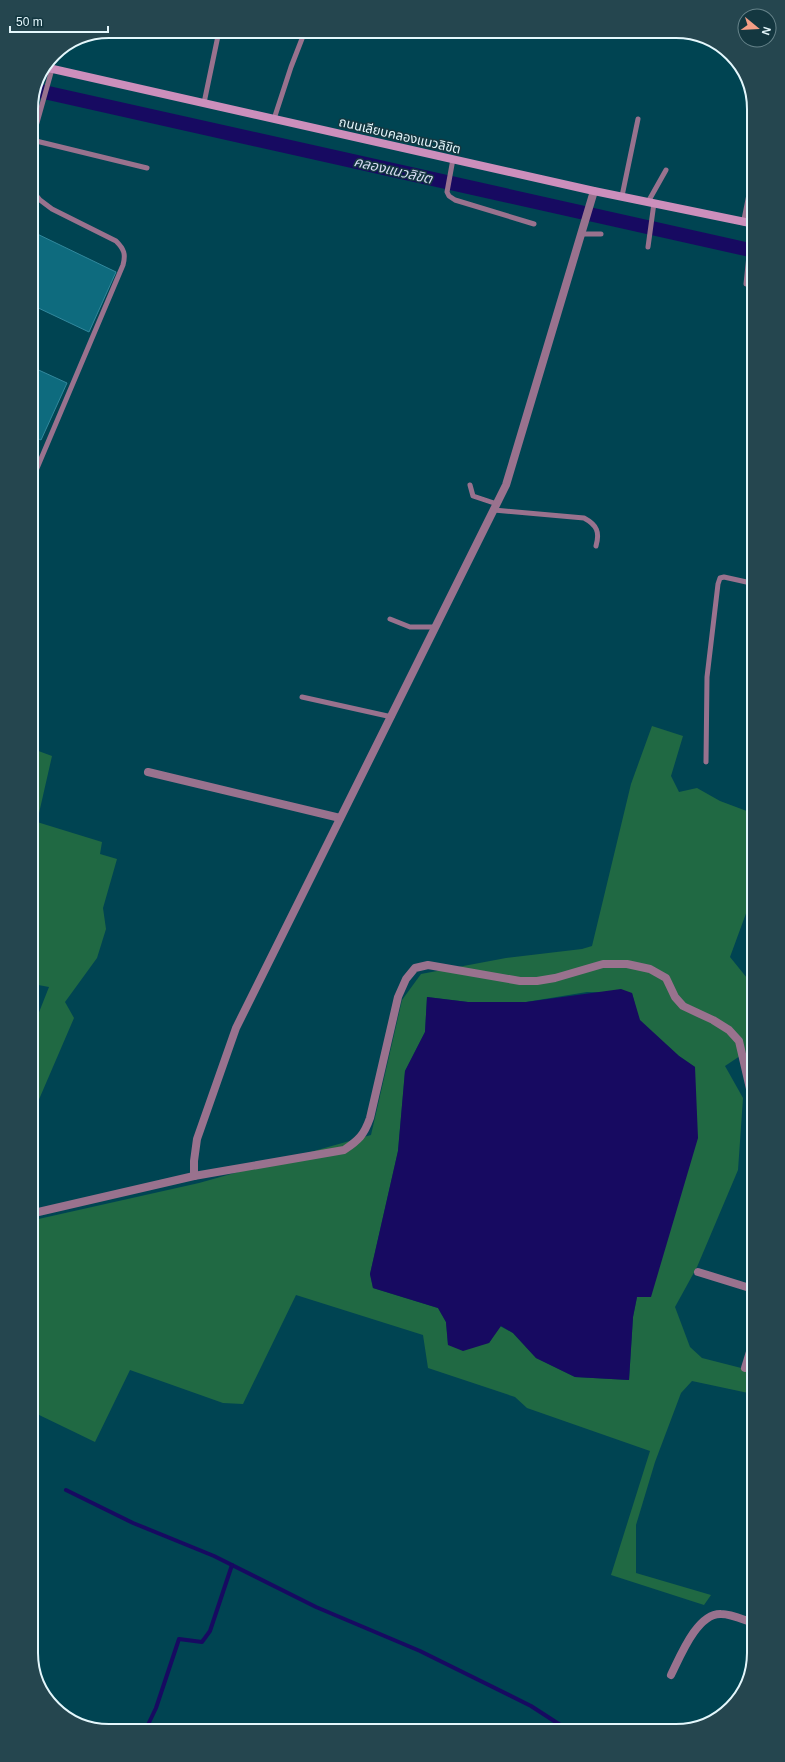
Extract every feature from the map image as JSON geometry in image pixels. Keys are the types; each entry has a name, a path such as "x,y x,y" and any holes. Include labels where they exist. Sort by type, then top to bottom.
{"street":[{"name":"ถนนเลียบคลองแนวลิขิต","path":"51,69 594,191 747,223"},
{"path":"194,1176 194,1161 197,1139 236,1028 392,717 512,468 594,191"},
{"path":"148,772 340,818"},
{"path":"38,1212 194,1176 344,1150 358,1141 367,1127 370,1118 398,997 406,979 415,968 428,966 520,981 537,981 555,978 603,964 627,964 650,969 666,978 675,997 683,1006 713,1020 729,1030 739,1041 747,1079"},
{"path":"698,1272 747,1287"},
{"path":"745,1368 747,1362"},
{"path":"671,1675 698,1625 710,1616 721,1614 747,1621"}],"lane":[{"path":"204,103 218,38"},
{"path":"274,119 302,38"},
{"path":"38,119 50,79 49,72"},
{"path":"622,196 638,119"},
{"path":"38,143 147,168"},
{"path":"453,159 447,192 449,196 455,200 534,224"},
{"path":"648,247 652,215 651,202 666,170"},
{"path":"38,198 52,209 116,241 123,248 125,255 123,265 38,466"},
{"path":"582,234 601,234"},
{"path":"746,284 747,270"},
{"path":"470,485 473,496 494,505 584,518 598,529 599,537 596,546"},
{"path":"706,762 707,677 718,584 720,578 724,577 747,583"},
{"path":"390,619 410,627 435,627"},
{"path":"302,697 392,717"}],"green space":[{"path":"652,726 683,736 671,776 679,792 697,788 720,801 747,811 747,911 730,957 747,978 747,1051 725,1066 743,1098 738,1170 697,1267 675,1307 690,1347 702,1358 747,1369 747,1393 692,1381 681,1393 655,1462 636,1525 636,1573 711,1595 704,1605 611,1575 650,1451 527,1408 515,1397 428,1368 423,1335 296,1295 243,1404 223,1403 130,1370 95,1442 38,1414 38,1219 199,1183 371,1135 402,1000 421,974 506,958 582,949 592,946 631,784","holes":["587,992 632,993 639,1020 679,1056 695,1067 637,1297 633,1317 629,1380 575,1377 536,1358 513,1333 500,1326 489,1343 448,1345 446,1322 438,1308 373,1288 370,1274 398,1151 405,1071 425,1032 427,997 468,1002 526,1002"]},
{"path":"38,751 52,756 38,818"},
{"path":"38,822 102,842 100,854 117,859 103,908 106,929 97,958 65,1002 74,1018 38,1102 38,1015 49,987 38,985"}],"shaded area":[{"path":"621,989 632,993 640,1020 679,1056 695,1067 698,1138 651,1297 637,1297 633,1317 629,1380 575,1377 536,1358 513,1333 501,1326 489,1343 463,1351 448,1345 446,1322 438,1308 373,1288 370,1274 398,1151 405,1071 425,1032 427,997 468,1002 526,1002"}],"building":[{"path":"38,234 116,272 89,332 38,308"},
{"path":"38,370 67,383 41,440 38,439"}],"waterway":[{"name":"คลองแนวลิขิต","path":"40,91 747,249"},
{"path":"66,1490 133,1523 214,1556 316,1607 420,1651 531,1706 559,1724"},
{"path":"148,1724 156,1708 179,1639 202,1642 210,1631 232,1565"}]}
